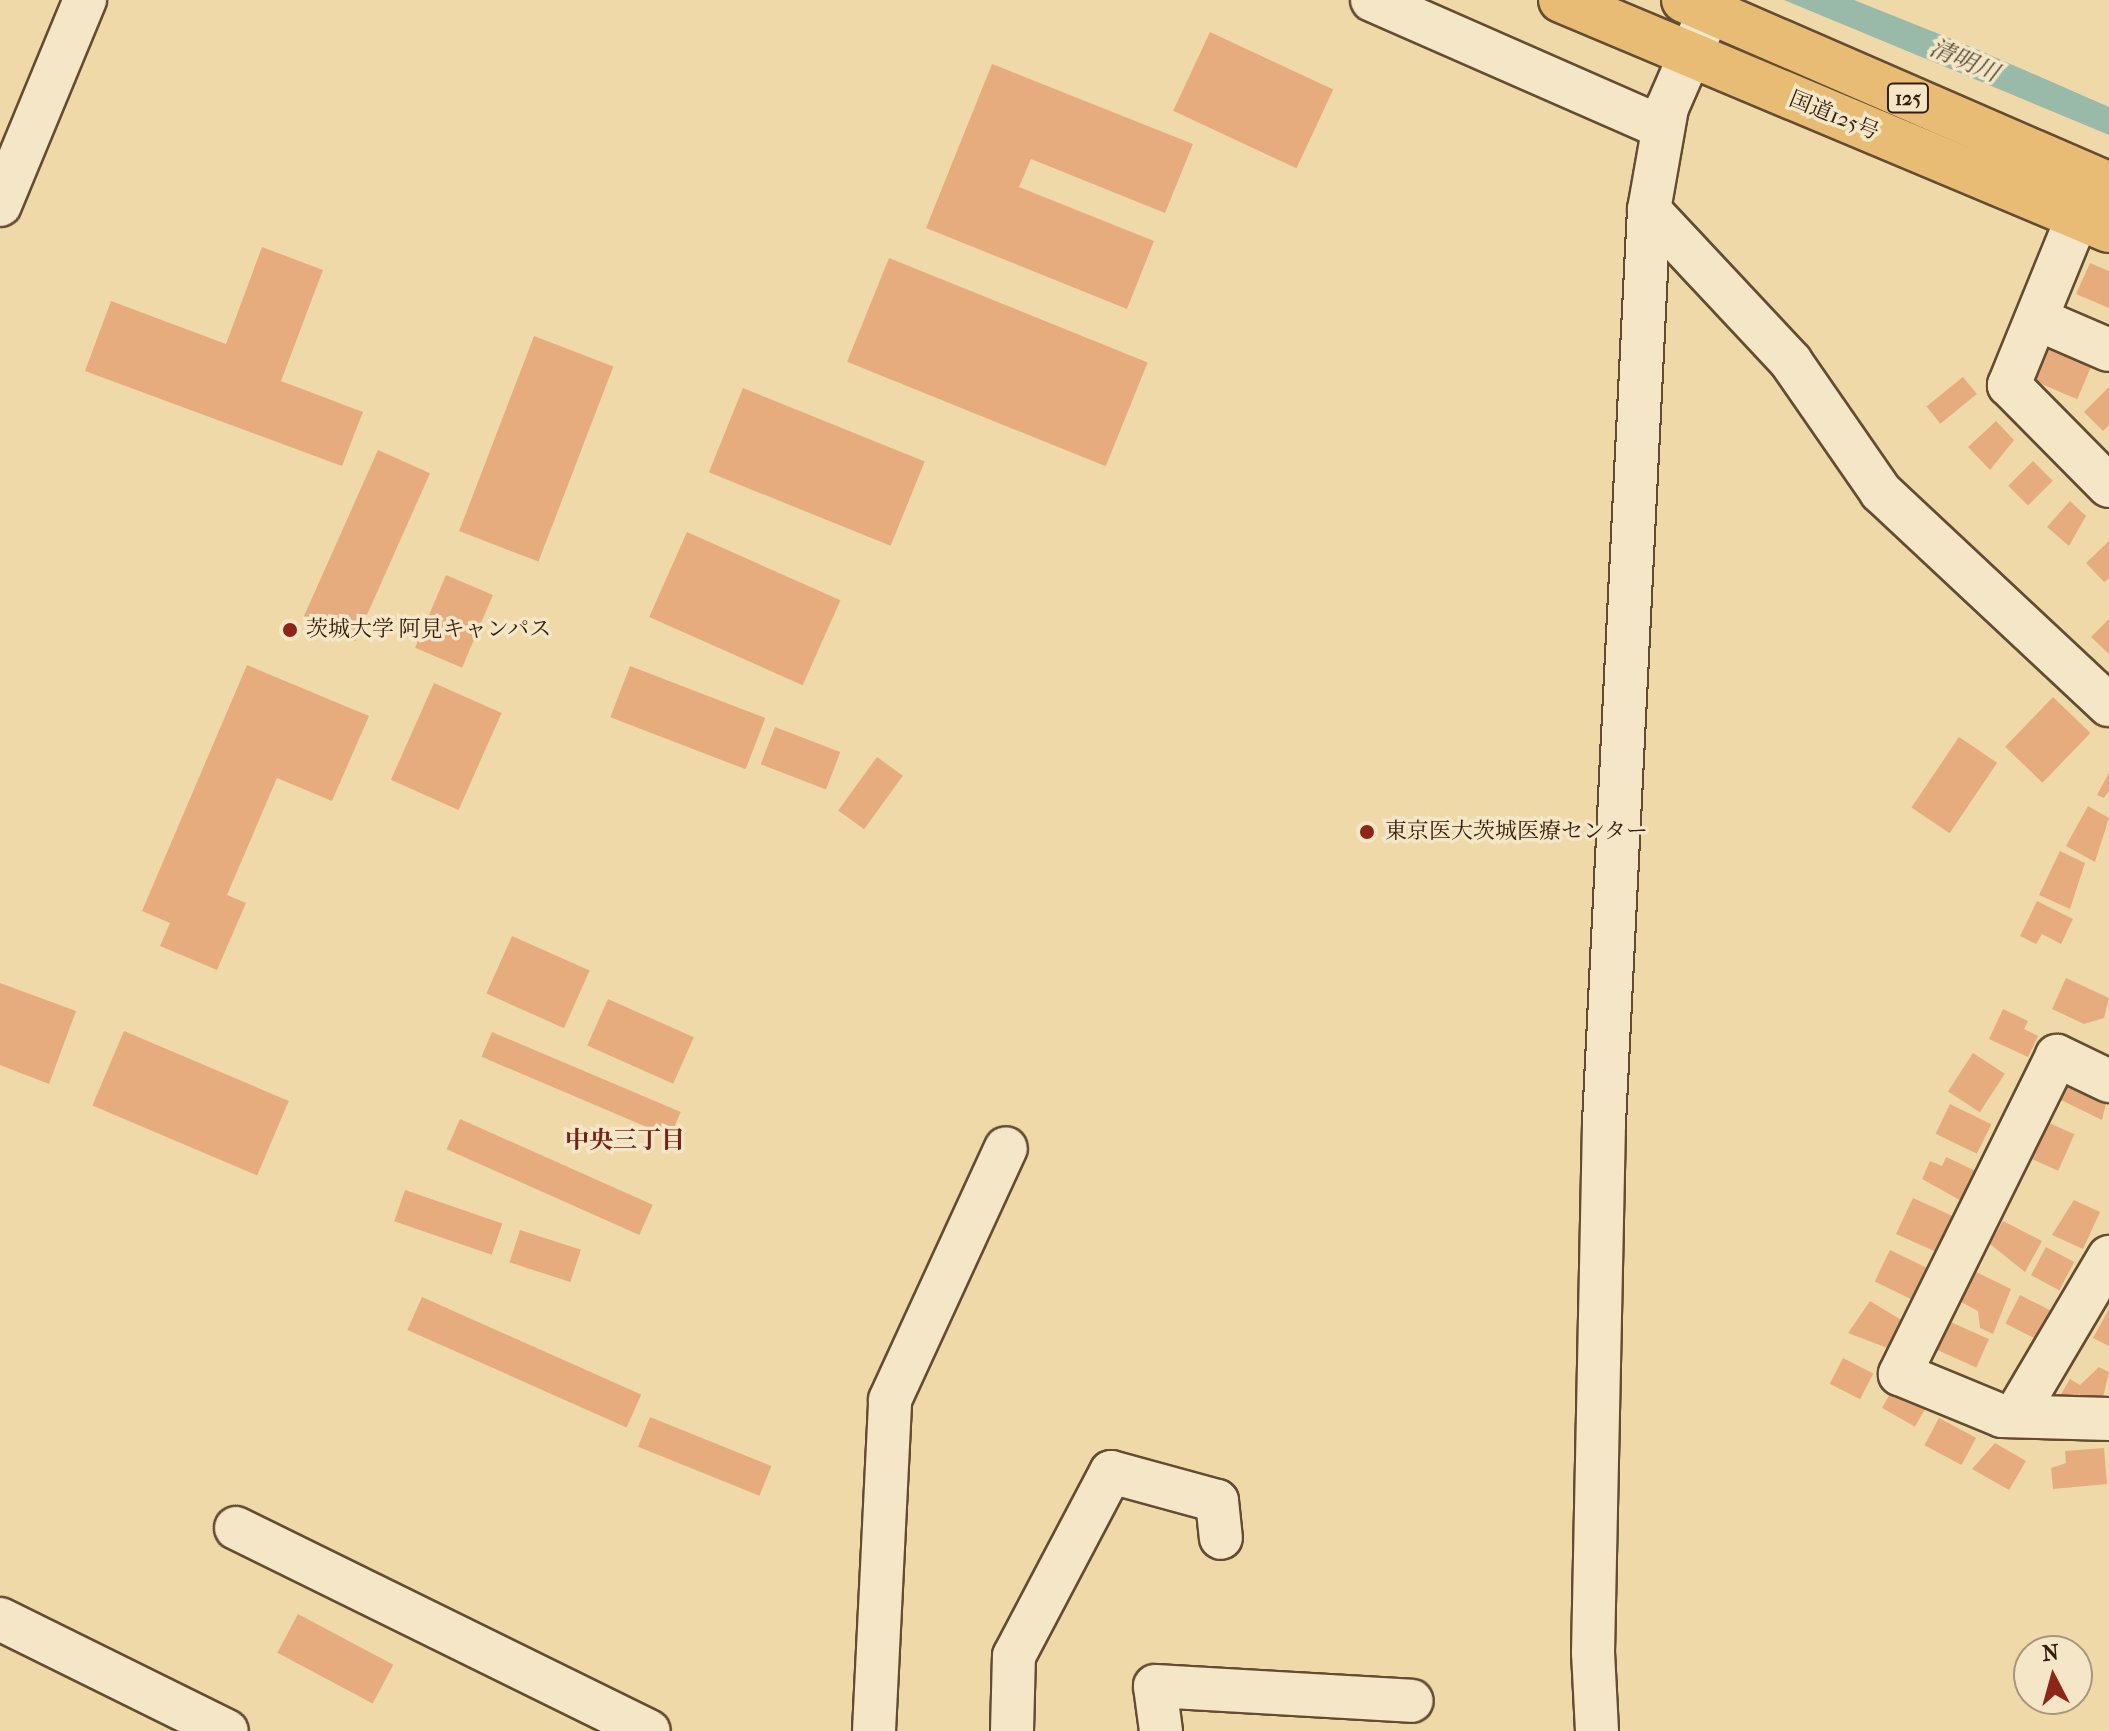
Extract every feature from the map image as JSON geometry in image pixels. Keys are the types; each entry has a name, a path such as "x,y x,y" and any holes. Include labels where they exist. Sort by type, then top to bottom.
{"highway":[{"name":"国道125号","path":"1561,0 1688,56 2093,223"},
{"name":"国道125号","path":"1702,3 2109,185"}],"street":[{"path":"0,205 85,0"},
{"path":"1372,0 1662,127"},
{"path":"1597,1731 1593,1653 1604,1123 1649,210 1662,127 1688,56 1702,3"},
{"path":"1649,210 1791,362 1881,492 2109,704"},
{"path":"2093,223 2037,319 2009,385 2109,486"},
{"path":"2037,319 2109,350"},
{"path":"2109,1081 2057,1056 1900,1374 1967,1407 2015,1416 2109,1419"},
{"path":"874,1731 890,1400 1006,1148"},
{"path":"2015,1416 2109,1257"},
{"path":"1012,1731 1014,1656 1111,1472 1217,1501 1221,1538"},
{"path":"236,1528 649,1731"},
{"path":"0,1619 227,1731"},
{"path":"1161,1731 1155,1686 1412,1701"}],"water":[{"name":"清明川","path":"1784,0 1854,0 1974,48 2109,107 2109,135"}],"building":[{"path":"1210,32 1333,89 1296,168 1173,111"},
{"path":"992,64 1193,144 1165,213 1031,159 1019,187 1154,241 1127,309 926,228"},
{"path":"262,247 323,270 281,381 363,412 342,466 85,371 111,301 226,344"},
{"path":"889,258 1148,363 1106,466 847,362"},
{"path":"2090,263 2109,271 2109,308 2076,294"},
{"path":"534,336 613,366 538,562 459,531"},
{"path":"2042,344 2092,365 2077,399 2028,378"},
{"path":"1963,377 1977,394 1940,424 1926,407"},
{"path":"2109,387 2109,425 2103,431 2084,412"},
{"path":"743,388 925,461 891,546 709,472"},
{"path":"1996,421 2014,440 1990,470 1968,447"},
{"path":"378,450 430,473 355,641 303,618"},
{"path":"2033,461 2053,481 2028,506 2008,486"},
{"path":"2070,501 2086,516 2069,546 2047,527"},
{"path":"687,532 840,600 803,685 649,617"},
{"path":"2109,541 2109,578 2104,582 2086,563"},
{"path":"446,575 493,595 462,668 415,648"},
{"path":"2109,619 2109,654 2091,637"},
{"path":"247,665 369,716 332,801 277,778 227,895 246,903 217,970 160,946 170,923 142,911"},
{"path":"630,666 765,718 746,769 610,717"},
{"path":"434,683 502,713 458,810 391,780"},
{"path":"2053,697 2090,733 2042,783 2005,747"},
{"path":"775,727 840,752 826,789 761,764"},
{"path":"1959,737 1997,763 1950,833 1911,807"},
{"path":"877,757 903,776 864,829 838,810"},
{"path":"2109,773 2109,791 2104,798 2097,795"},
{"path":"2088,806 2109,818 2095,862 2066,846"},
{"path":"2060,851 2085,863 2070,909 2039,895"},
{"path":"2037,901 2073,919 2061,944 2042,934 2036,944 2020,936"},
{"path":"512,936 590,971 564,1028 486,994"},
{"path":"2066,978 2109,998 2104,1018 2084,1024 2052,1009"},
{"path":"0,983 76,1011 49,1084 0,1065"},
{"path":"608,999 694,1037 673,1084 587,1046"},
{"path":"2003,1009 2028,1021 2024,1029 2038,1036 2028,1057 1989,1039"},
{"path":"124,1031 289,1101 257,1176 92,1106"},
{"path":"492,1032 681,1112 670,1137 481,1057"},
{"path":"1973,1053 2005,1074 1980,1112 1948,1092"},
{"path":"2074,1074 2109,1091 2102,1120 2061,1100"},
{"path":"1950,1104 1991,1124 1977,1154 1936,1134"},
{"path":"460,1119 653,1205 639,1235 447,1149"},
{"path":"2047,1122 2074,1134 2058,1171 2031,1159"},
{"path":"1946,1157 1978,1172 1965,1203 1922,1179 1930,1161 1942,1166"},
{"path":"405,1190 502,1224 492,1255 394,1221"},
{"path":"1913,1198 1957,1218 1934,1251 1896,1234"},
{"path":"2074,1200 2100,1212 2083,1249 2052,1235"},
{"path":"2003,1221 2042,1241 2025,1272 1990,1244"},
{"path":"520,1230 581,1250 570,1282 509,1262"},
{"path":"2046,1247 2074,1262 2059,1290 2031,1275"},
{"path":"1890,1250 1929,1269 1913,1300 1875,1281"},
{"path":"1976,1272 2011,1289 1993,1334 1980,1328 1978,1311 1961,1302"},
{"path":"2020,1295 2057,1314 2043,1343 2005,1324"},
{"path":"422,1297 641,1395 627,1428 407,1330"},
{"path":"1870,1301 1903,1321 1890,1349 1848,1333"},
{"path":"2109,1309 2109,1346 2093,1338"},
{"path":"1946,1320 1989,1339 1976,1367 1933,1348"},
{"path":"1843,1358 1873,1373 1860,1399 1830,1384"},
{"path":"2099,1367 2109,1372 2101,1406 2079,1394 2072,1406 2058,1399 2070,1379 2080,1385"},
{"path":"1894,1387 1927,1406 1915,1427 1882,1408"},
{"path":"650,1417 771,1466 759,1496 638,1447"},
{"path":"1939,1418 1976,1438 1962,1465 1924,1445"},
{"path":"1995,1443 2026,1461 2009,1490 1972,1469"},
{"path":"2104,1448 2107,1484 2053,1489 2051,1468 2066,1463 2065,1451"},
{"path":"298,1614 393,1665 373,1704 277,1653"}],"place":[{"name":"茨城大学 阿見キャンパス","path":"290,630"},
{"name":"東京医大茨城医療センター","path":"1367,832"}],"district":[{"name":"中央三丁目","path":"625,1141"}]}
